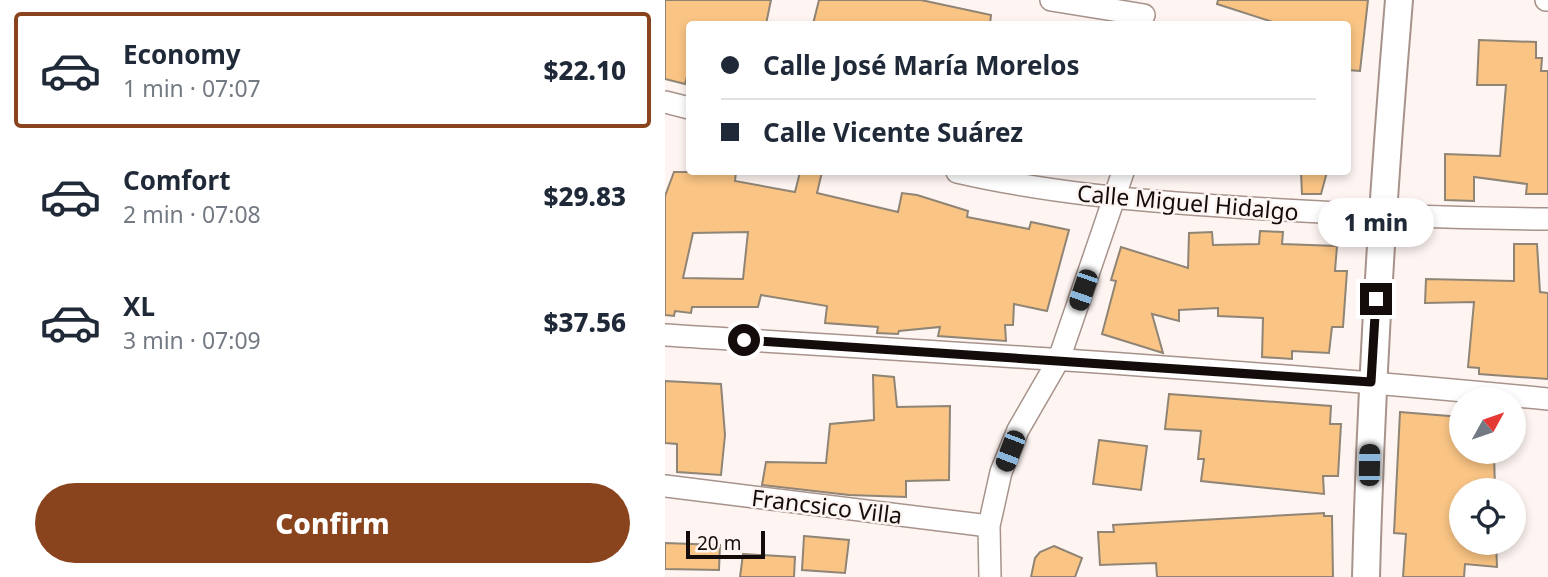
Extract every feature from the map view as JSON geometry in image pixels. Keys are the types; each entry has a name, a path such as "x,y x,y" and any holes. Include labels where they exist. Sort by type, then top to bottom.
{"street":[{"path":"1051,0 1144,13"},
{"path":"1366,577 1371,382 1399,0"},
{"path":"665,102 686,107"},
{"name":"Calle Miguel Hidalgo","path":"970,175 1114,199 1381,217 1548,219"},
{"path":"990,577 989,526 1002,472 1018,430 1059,359 1122,175"},
{"path":"665,335 1059,359 1371,382 1548,399"},
{"name":"Francsico Villa","path":"665,486 989,526"}],"building":[{"path":"665,0 771,0 767,21 686,21 685,84 665,79"},
{"path":"819,0 921,0 991,15 990,21 814,21"},
{"path":"1218,0 1368,0 1360,71 1351,70 1351,21 1270,21 1217,4"},
{"path":"1479,40 1536,42 1536,58 1542,58 1541,71 1548,71 1548,194 1526,194 1527,184 1474,177 1474,201 1445,200 1445,154 1500,156 1506,85 1477,85"},
{"path":"674,172 686,172 686,175 736,175 735,181 795,192 799,175 821,175 817,193 898,212 902,193 968,211 967,217 1029,229 1031,222 1069,230 1047,311 1014,304 1013,325 1005,325 1006,341 938,336 940,327 899,331 898,334 877,333 878,327 825,323 827,306 761,295 758,307 692,307 691,313 675,311 674,316 665,315 665,196","holes":["748,232 743,279 683,278 693,233"]},
{"path":"1301,175 1326,175 1321,194 1302,194"},
{"path":"1260,231 1283,232 1282,244 1337,246 1335,271 1347,271 1343,327 1332,327 1329,353 1292,351 1292,359 1262,357 1263,318 1218,316 1218,308 1179,310 1179,321 1152,314 1163,353 1102,334 1116,281 1111,280 1121,247 1188,268 1189,233 1212,232 1213,245 1259,244"},
{"path":"1514,244 1537,244 1540,292 1548,293 1548,379 1479,374 1479,368 1468,367 1474,302 1425,303 1426,279 1514,281"},
{"path":"873,375 894,377 897,407 950,406 949,480 906,481 906,497 849,495 762,485 766,462 826,463 830,424 874,420"},
{"path":"665,381 721,384 725,435 721,475 677,472 677,444 665,443"},
{"path":"1169,394 1331,406 1330,424 1341,424 1338,476 1323,476 1324,494 1201,481 1204,459 1198,459 1201,431 1165,429"},
{"path":"1400,412 1449,416 1449,464 1494,464 1495,478 1449,478 1449,555 1497,555 1497,567 1465,564 1464,577 1403,577 1406,534 1394,533"},
{"path":"1099,440 1147,446 1141,490 1093,484"},
{"path":"1324,513 1324,516 1332,516 1333,577 1157,577 1156,563 1100,565 1098,532 1114,532 1113,525"},
{"path":"804,536 849,540 845,573 802,570"},
{"path":"665,543 720,545 719,570 665,569"},
{"path":"1054,546 1082,558 1075,577 1031,577 1035,558 1040,552"},
{"path":"743,554 795,557 794,577 740,577"}],"route":[{"path":"744,340 1371,382 1376,299"}]}
